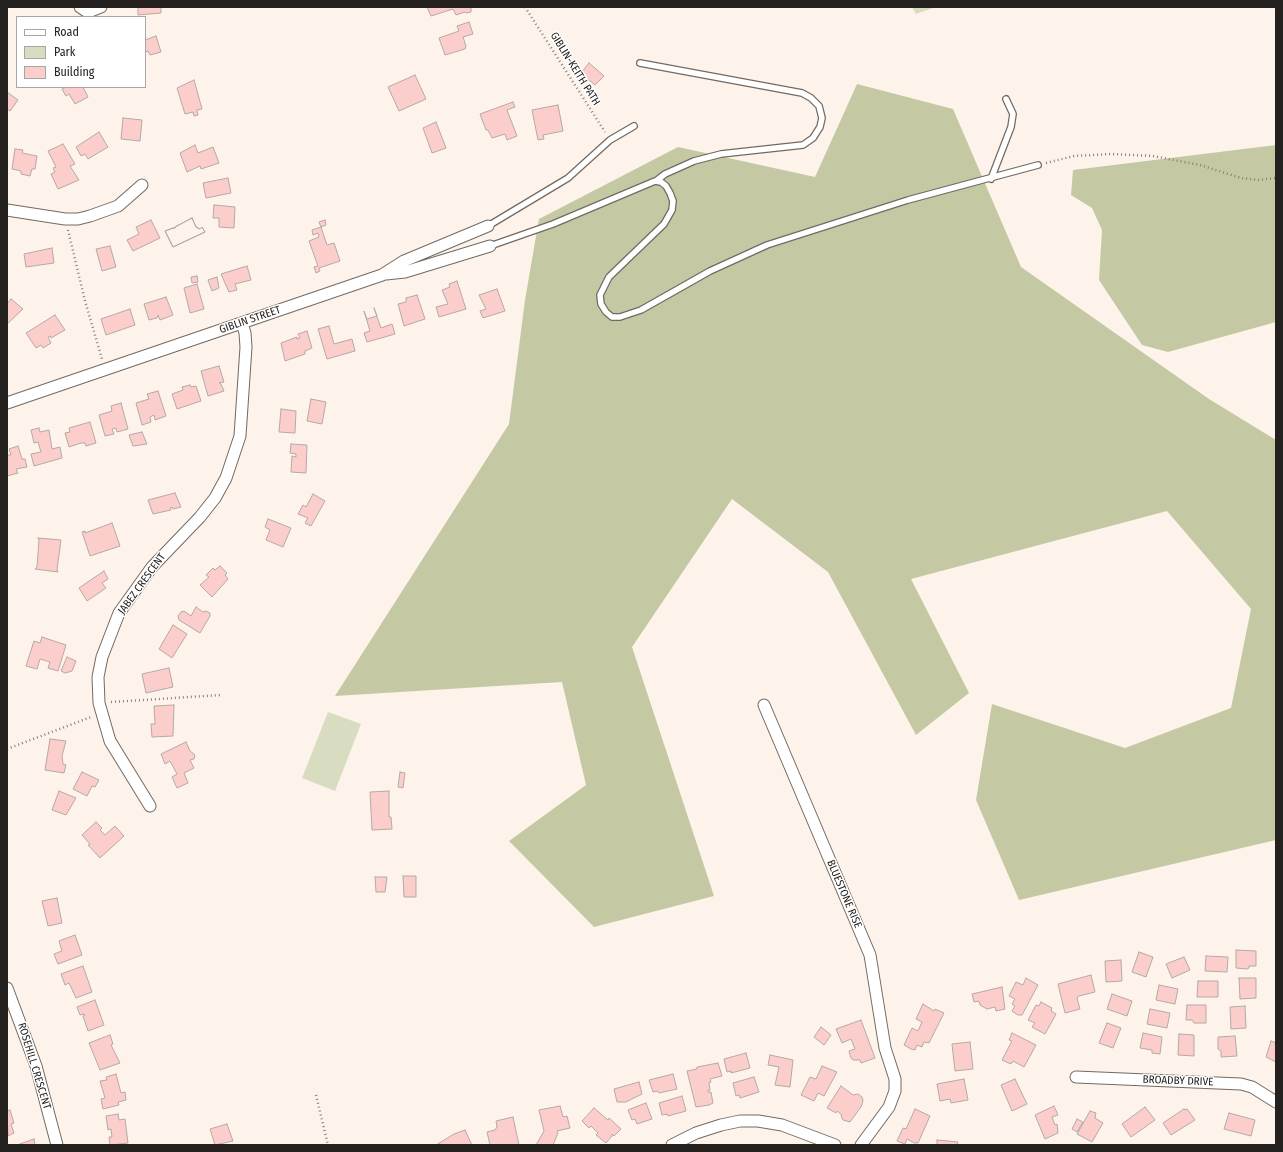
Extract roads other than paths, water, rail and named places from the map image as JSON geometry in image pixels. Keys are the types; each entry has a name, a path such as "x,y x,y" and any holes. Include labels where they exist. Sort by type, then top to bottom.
{"street":[{"path":"80,7 86,11 91,11 101,7"},
{"path":"7,210 65,219 90,216 118,206 142,185"},
{"name":"GIBLIN STREET","path":"7,403 382,275 404,261 488,226"},
{"path":"382,275 405,272 490,246"},
{"name":"JABEZ CRESCENT","path":"150,806 110,740 100,708 98,677 102,657 119,613 152,567 200,518 215,498 226,478 240,436 246,347 245,333 242,323"},
{"name":"BLUESTONE RISE","path":"764,705 870,955 885,1048 895,1079 895,1091 888,1108 861,1145"},
{"name":"ROSEHILL CRESCENT","path":"7,988 36,1066 57,1145"},
{"name":"BROADBY DRIVE","path":"1076,1077 1241,1084 1252,1087 1276,1102"},
{"path":"672,1145 696,1132 721,1124 740,1121 758,1121 782,1125 835,1145"}],"lane":[{"path":"490,246 553,224 656,181 665,174 694,161 721,154 803,145 813,138 820,127 822,118 819,106 812,98 802,94 640,63"},
{"path":"991,179 1011,128 1013,114 1006,99"},
{"path":"488,226 568,178 610,140 634,126"},
{"path":"656,181 666,186 670,193 673,201 672,210 664,224 609,277 603,287 600,295 601,304 606,312 612,317 631,315 743,254 767,245 908,200 991,179 1038,164"}]}
